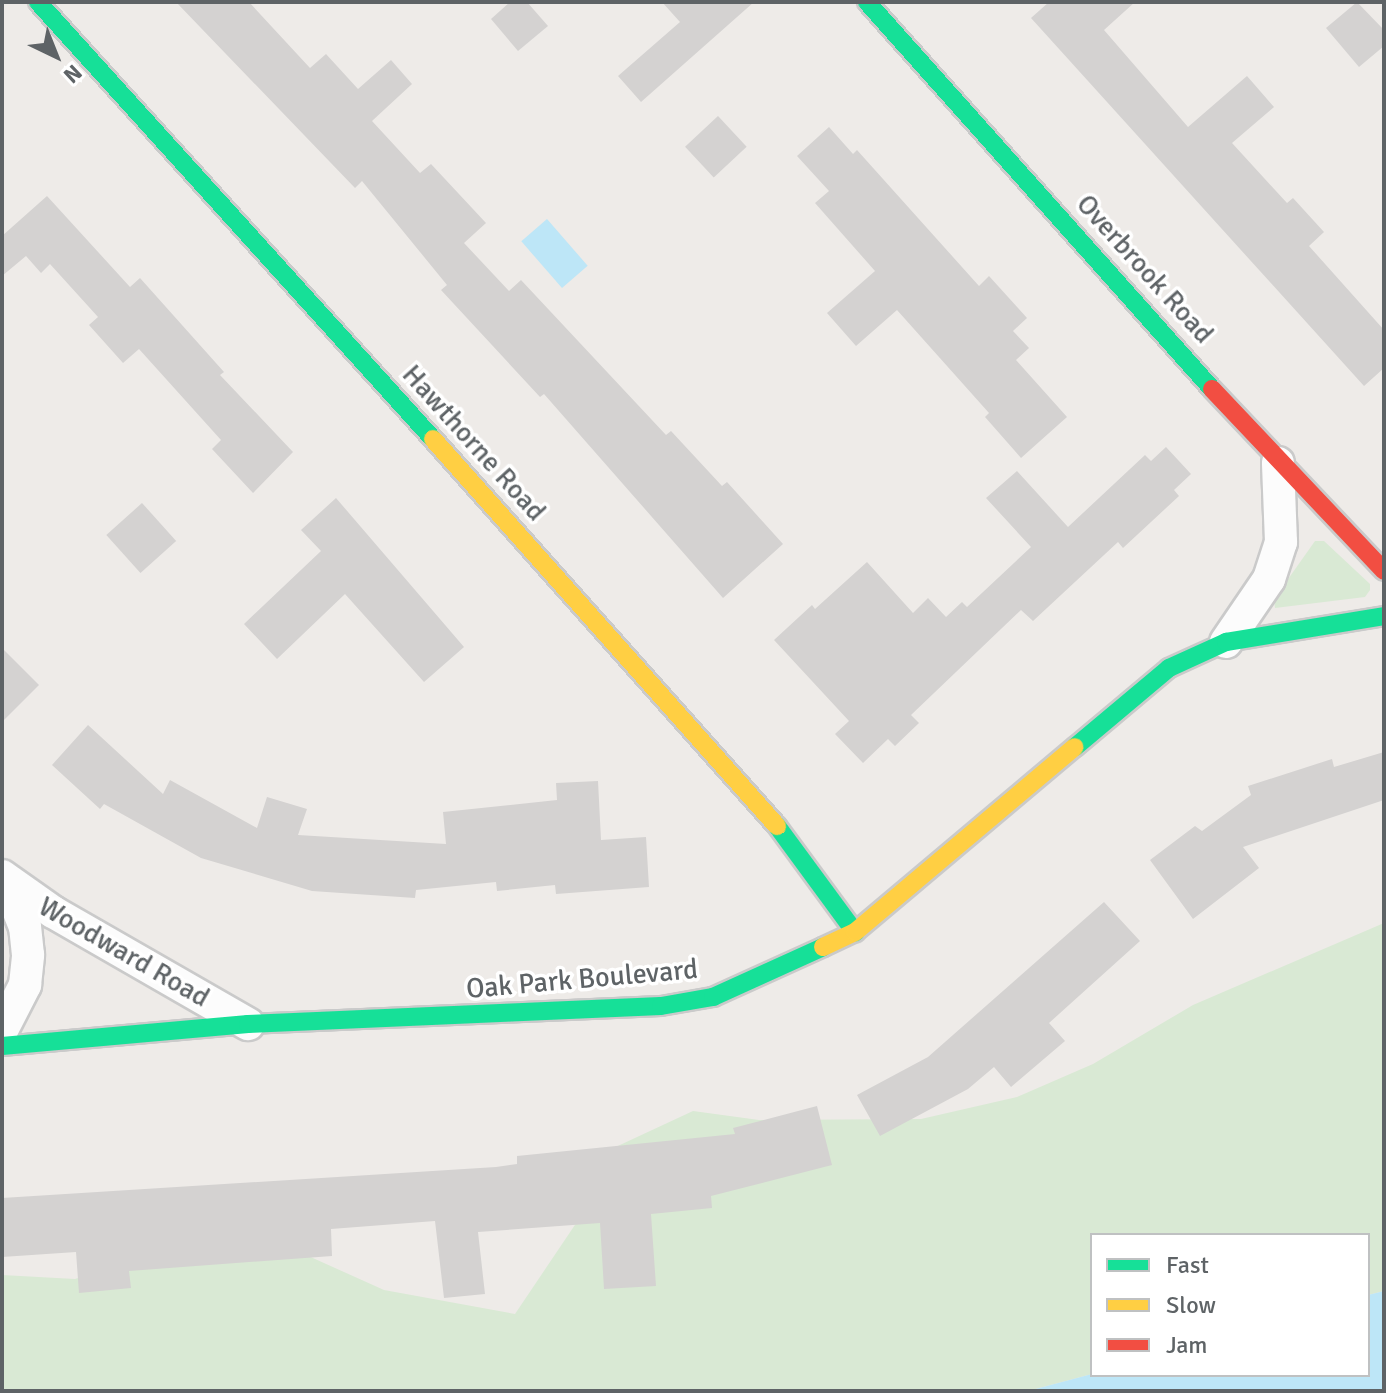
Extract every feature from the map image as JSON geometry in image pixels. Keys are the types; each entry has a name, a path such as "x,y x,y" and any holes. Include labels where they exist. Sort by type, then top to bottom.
{"street":[{"name":"Hawthorne Road","path":"38,2 757,799 855,932"},
{"name":"Overbrook Road","path":"867,2 1278,463 1384,571"},
{"path":"1226,642 1269,579 1281,542 1278,463"},
{"name":"Oak Park Boulevard","path":"2,1046 248,1024 420,1020 699,1001 733,991 855,932 1118,707 1169,668 1226,642 1366,615 1384,616"},
{"path":"2,1030 25,985 28,955 25,927 5,879"},
{"name":"Woodward Road","path":"5,879 248,1024"}],"green space":[{"path":"1315,541 1324,541 1370,584 1370,590 1365,597 1275,608 1274,599"},
{"path":"1384,923 1384,1291 1370,1294 1370,1233 1090,1233 1090,1375 1028,1391 2,1391 2,1275 75,1279 154,1253 255,1232 384,1290 515,1314 587,1207 607,1151 693,1111 759,1120 921,1119 1017,1097 1093,1064 1193,1005"}],"water":[{"path":"547,219 588,266 562,288 521,241"},
{"path":"1384,1291 1384,1391 1028,1391 1090,1375 1090,1377 1370,1377 1370,1294"}],"building":[{"path":"176,2 249,2 310,68 326,54 358,89 391,60 412,84 372,121 420,173 431,164 486,223 464,243 509,291 521,280 666,435 671,431 722,486 727,482 783,544 723,598 544,394 540,397 441,290 447,285 362,181 355,188"},
{"path":"510,2 527,2 548,26 518,51 491,19"},
{"path":"662,2 754,2 641,102 618,76 680,22"},
{"path":"1049,2 1135,2 1104,30 1188,127 1247,76 1274,107 1232,143 1287,203 1293,198 1324,232 1309,246 1384,330 1384,368 1364,386 1031,18"},
{"path":"1357,2 1384,30 1384,46 1359,67 1326,28"},
{"path":"718,116 747,147 714,177 685,147"},
{"path":"829,127 853,154 857,150 979,286 989,276 1027,318 1013,331 1029,348 1016,360 1067,417 1021,458 985,417 989,413 897,310 856,346 827,313 875,271 815,203 829,191 797,156"},
{"path":"47,196 130,287 140,278 224,372 220,375 293,452 253,493 212,449 221,440 139,349 123,363 89,325 98,317 50,264 41,273 26,256 2,276 2,236"},
{"path":"1166,447 1191,474 1174,490 1179,496 1123,548 1118,542 1033,621 1021,610 911,715 919,723 895,746 888,739 863,763 835,734 849,721 774,640 812,605 815,609 867,562 913,613 928,598 946,617 962,602 967,607 1031,547 986,498 1017,471 1068,527 1145,455 1151,461"},
{"path":"336,498 464,647 424,682 345,594 277,659 244,624 321,551 301,530"},
{"path":"142,503 176,541 140,573 106,535"},
{"path":"2,648 39,685 2,722"},
{"path":"88,725 163,794 170,780 257,828 267,797 307,809 298,835 446,844 443,812 557,800 556,783 598,781 601,840 646,837 649,887 556,894 555,885 497,891 496,882 416,890 415,898 312,891 201,858 104,804 100,809 52,765"},
{"path":"1384,752 1384,800 1243,847 1259,868 1193,919 1150,860 1195,826 1202,831 1251,795 1248,786 1332,759 1334,767"},
{"path":"1104,902 1140,941 1049,1023 1065,1041 1011,1087 994,1067 968,1089 880,1136 857,1095 928,1057"},
{"path":"817,1106 832,1165 711,1196 712,1208 651,1214 656,1286 604,1289 600,1223 478,1232 485,1294 444,1298 435,1221 331,1229 332,1256 129,1271 131,1288 79,1293 76,1252 2,1257 2,1198 496,1167 517,1164 517,1156 735,1134 733,1128"}],"traffic: fast":[{"path":"38,2 433,439"},
{"path":"867,2 1212,389"},
{"path":"1075,747 1169,668 1226,642 1384,616"},
{"path":"777,826 855,932"},
{"path":"2,1046 248,1024 661,1006 713,997 823,947"}],"traffic: slow":[{"path":"433,439 777,826"},
{"path":"823,947 855,932 1075,747"}],"traffic: jam":[{"path":"1212,389 1384,571"}]}
